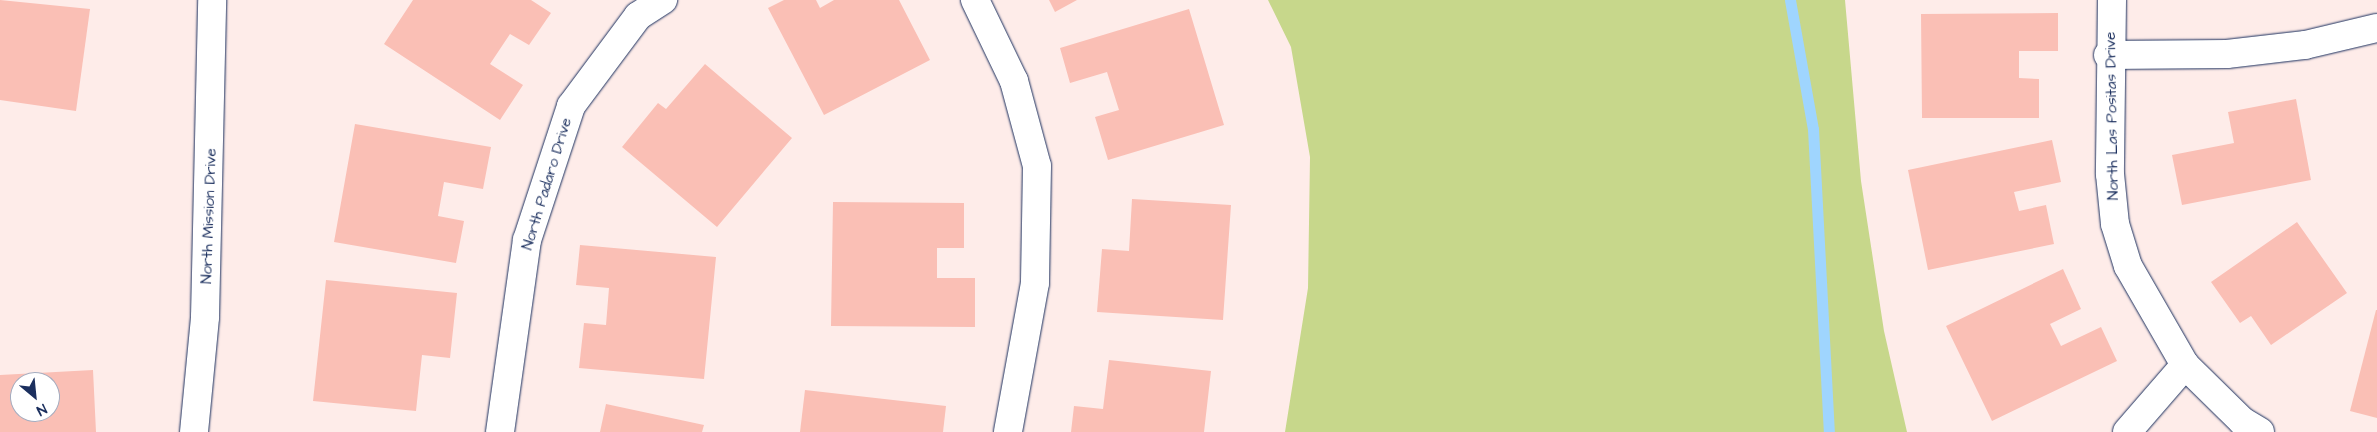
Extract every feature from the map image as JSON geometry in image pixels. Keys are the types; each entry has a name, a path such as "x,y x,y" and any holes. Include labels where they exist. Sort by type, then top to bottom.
{"street":[{"name":"North Mission Drive","path":"194,432 205,317 212,0"},
{"name":"North Padaro Drive","path":"500,432 527,240 571,106 638,16 663,0"},
{"path":"974,0 1014,81 1037,166 1035,283 1008,432"},
{"name":"North Las Positas Drive","path":"2112,0 2108,55 2115,224 2128,266 2185,365 2242,421 2260,432"},
{"path":"2108,55 2227,54 2305,45 2377,28"},
{"path":"2127,432 2185,365"}],"green space":[{"path":"1268,0 1845,0 1861,181 1884,331 1907,432 1285,432 1308,288 1310,157 1291,47"}],"building":[{"path":"0,0 90,9 76,111 0,100"},
{"path":"413,0 531,0 551,13 529,45 510,34 490,64 523,85 500,120 384,44"},
{"path":"784,0 816,0 820,8 834,0 899,0 930,60 824,115 768,8"},
{"path":"1049,0 1077,0 1055,12"},
{"path":"1189,9 1224,125 1108,160 1095,117 1119,110 1107,72 1070,83 1060,48"},
{"path":"2058,13 2058,51 2019,51 2019,78 2039,79 2039,118 1922,118 1921,14"},
{"path":"705,64 792,138 717,227 622,147 658,103 666,109"},
{"path":"2296,99 2311,180 2182,205 2172,155 2234,143 2228,112"},
{"path":"355,124 491,147 483,189 444,182 438,216 464,221 456,263 334,242"},
{"path":"2052,140 2061,182 2014,192 2019,211 2046,205 2054,244 1928,270 1908,170"},
{"path":"1132,199 1231,205 1223,320 1097,312 1102,249 1129,251"},
{"path":"833,202 964,203 964,248 937,248 937,278 975,278 975,327 831,326"},
{"path":"2297,222 2347,293 2271,345 2251,316 2240,323 2211,282"},
{"path":"580,245 716,257 704,379 579,368 584,323 606,325 609,288 576,285"},
{"path":"2063,269 2081,309 2050,324 2061,346 2101,327 2117,361 1992,421 1946,326"},
{"path":"326,280 457,293 450,358 422,355 416,411 313,401"},
{"path":"2377,310 2377,418 2350,411"},
{"path":"1109,360 1211,371 1204,432 1071,432 1074,406 1103,409"},
{"path":"93,370 96,432 0,432 0,375 10,374 10,422 60,422 60,372 56,372"},
{"path":"805,390 946,406 943,432 800,432"},
{"path":"606,404 704,425 702,432 600,432"}],"waterway":[{"path":"1790,0 1813,129 1829,432"}]}
